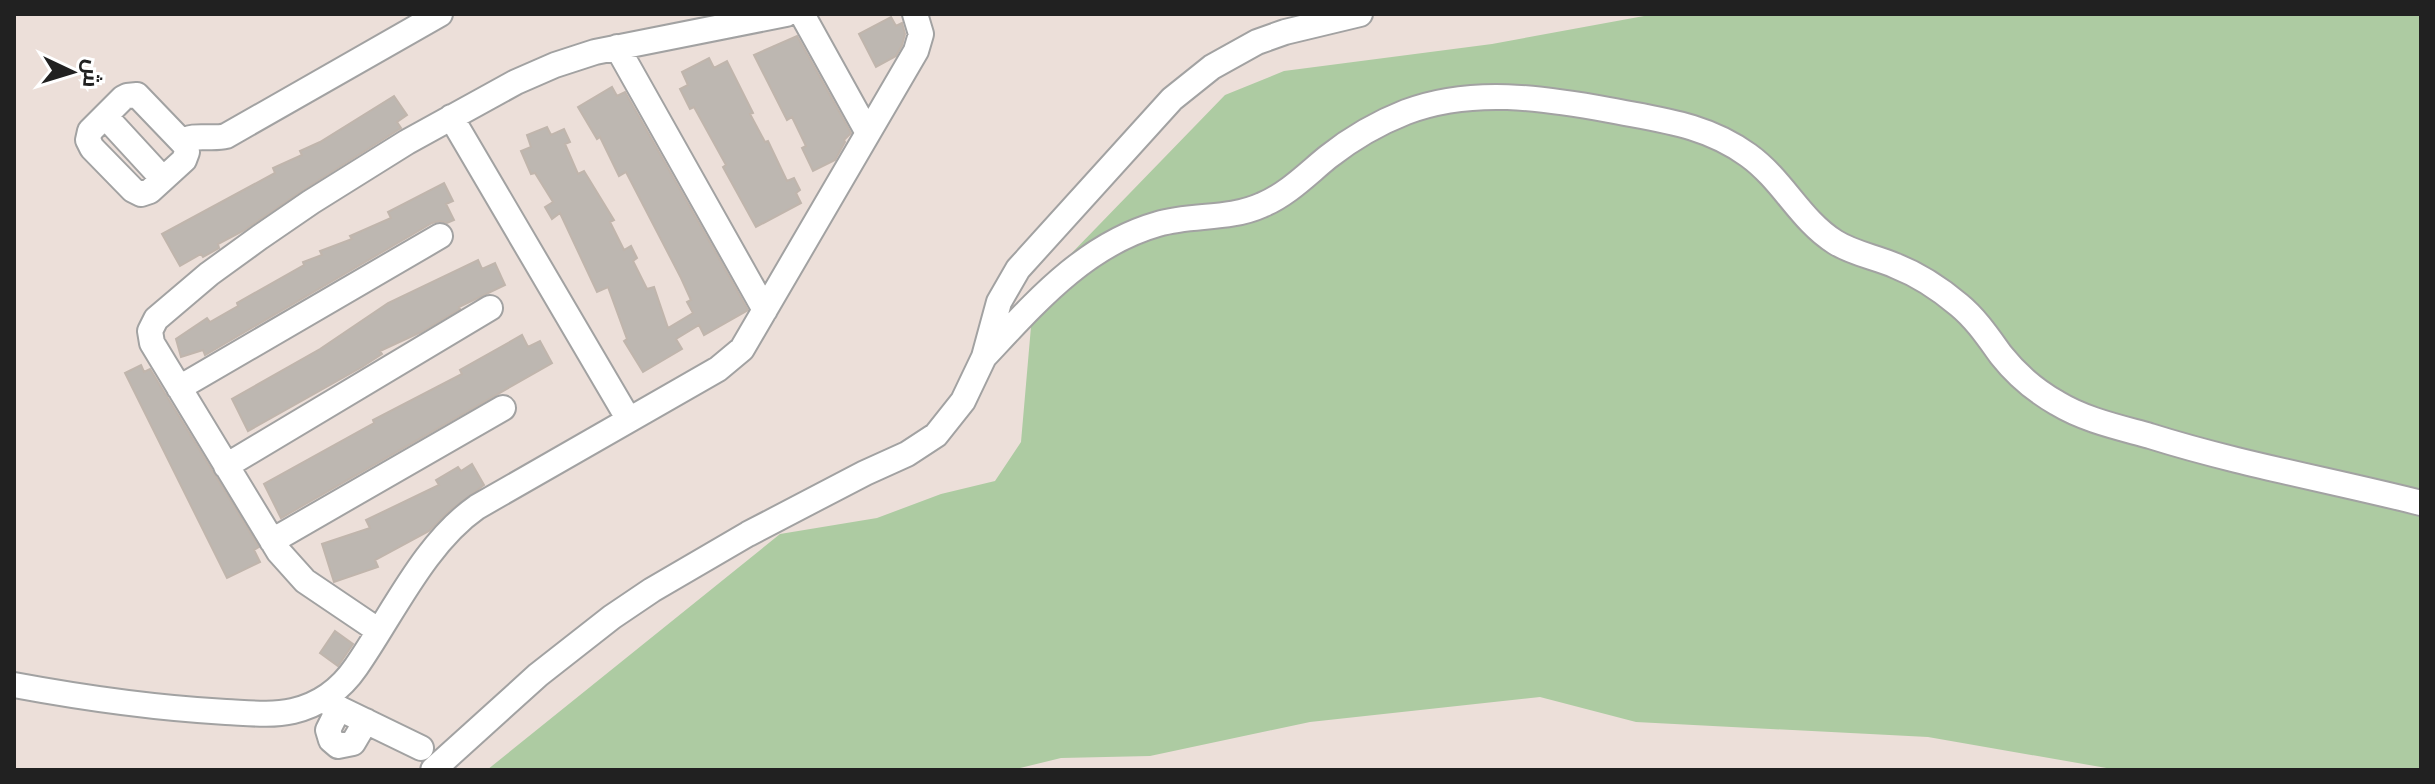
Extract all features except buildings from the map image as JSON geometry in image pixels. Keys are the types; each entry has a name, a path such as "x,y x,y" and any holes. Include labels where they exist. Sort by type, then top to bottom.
{"lane":[{"path":"182,142 192,136 208,139 226,136 440,14"},
{"path":"379,631 305,581 286,562 152,343 150,331 156,319 209,274 311,202 385,155 535,73 617,47 786,14"},
{"path":"802,14 868,133"},
{"path":"366,721 353,743 338,746 331,740 328,730 330,704 434,547 461,518 727,363 742,349 916,51 921,34 915,14"},
{"path":"433,770 538,675 652,590 795,509 922,446 936,435 955,414 984,357 999,302 1018,269 1172,99 1212,67 1257,42 1360,14"},
{"path":"617,47 765,310"},
{"path":"137,95 182,142 186,156 163,179 105,116 123,98 137,95"},
{"path":"984,357 1070,270 1113,241 1161,223 1240,213 1266,204 1289,190 1345,145 1407,111 1455,100 1536,98 1683,123 1732,145 1769,172 1810,221 1835,242 1904,269 1946,294 1977,322 2002,356 2026,381 2073,412 2239,461 2421,503"},
{"path":"451,117 629,420"},
{"path":"179,388 440,236"},
{"path":"226,466 490,308"},
{"path":"272,541 503,408"},
{"path":"14,685 180,709 279,713 330,704 421,748"}],"shaded area":[{"path":"14,14 2421,14 2421,770 14,770"}],"green space":[{"path":"1655,14 2421,14 2421,770 2118,770 1928,737 1636,722 1540,697 1310,722 1150,756 1061,758 1012,770 487,770 780,534 877,518 941,494 995,481 1021,442 1034,292 1225,95 1284,71 1492,44"}]}
